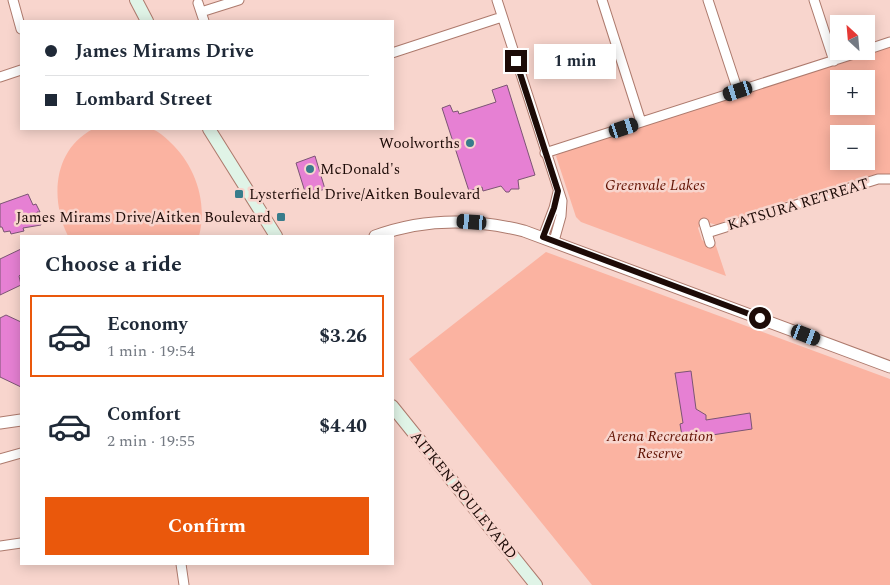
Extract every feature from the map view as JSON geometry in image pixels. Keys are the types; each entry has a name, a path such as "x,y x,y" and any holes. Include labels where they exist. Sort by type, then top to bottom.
{"main road":[{"path":"136,0 147,20"},
{"path":"211,130 275,235"},
{"name":"AITKEN BOULEVARD","path":"394,408 536,585"}],"street":[{"path":"12,0 20,26"},
{"path":"198,3 202,17 239,0"},
{"path":"497,0 563,209 548,239"},
{"path":"602,0 641,122"},
{"path":"708,0 738,91"},
{"path":"814,0 834,61"},
{"path":"394,52 502,17"},
{"path":"875,47 890,42"},
{"path":"545,153 837,60"},
{"path":"0,76 20,70"},
{"name":"KATSURA RETREAT","path":"707,233 878,179 890,180"},
{"path":"378,235 411,225 432,222 462,221 504,226 548,239 890,367"},
{"name":"KATSURA RETREAT","path":"704,223 710,242"},
{"path":"0,423 20,420"},
{"path":"0,459 20,453"},
{"path":"0,546 20,543"},
{"path":"181,565 184,585"}],"green space":[{"name":"Greenvale Lakes","path":"890,47 890,175 869,176 864,181 851,180 829,191 825,189 772,209 756,211 743,218 731,218 717,225 706,222 701,224 698,228 702,240 706,243 715,243 726,276 581,222 576,217 556,156 850,60 875,60 875,52"},
{"path":"92,130 153,130 163,136 179,151 193,173 202,210 199,235 68,235 62,222 57,191 63,162 70,149 80,138"},
{"name":"Arena Recreation Reserve","path":"546,252 890,379 890,585 592,585 409,359"}],"building":[{"path":"507,85 535,175 518,180 519,189 511,189 509,192 506,192 501,186 483,191 482,187 469,191 442,108 450,105 453,112 458,111 459,114 496,102 492,90"},
{"path":"315,156 325,189 306,195 296,163"},
{"path":"28,194 33,205 36,204 40,212 37,212 41,225 23,228 24,231 11,234 10,231 4,232 2,227 0,227 0,204"},
{"path":"20,249 20,285 0,295 0,259"},
{"path":"6,315 20,322 20,387 0,377 0,318"},
{"path":"691,371 696,409 706,415 706,420 750,413 752,429 712,435 713,437 683,442 680,424 683,423 675,373"}],"place":[{"name":"Woolworths","path":"470,143"},
{"name":"McDonald's","path":"310,169"},
{"name":"Lysterfield Drive/Aitken Boulevard","path":"239,194"},
{"name":"James Mirams Drive/Aitken Boulevard","path":"281,217"}],"route":[{"path":"516,61 558,191 543,237 760,318"}]}
